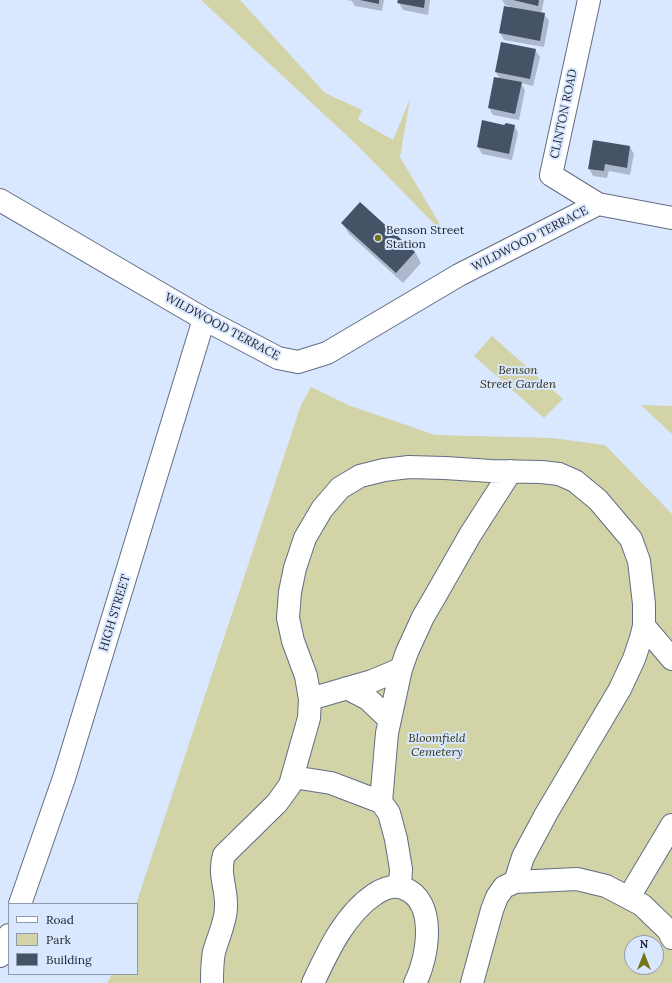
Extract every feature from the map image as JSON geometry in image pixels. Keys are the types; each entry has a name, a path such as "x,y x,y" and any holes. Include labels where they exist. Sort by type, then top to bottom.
{"street":[{"name":"CLINTON ROAD","path":"589,0 551,174 598,204"},
{"name":"WILDWOOD TERRACE","path":"0,200 204,319 278,358 298,362 326,353 459,275 598,204"},
{"path":"598,204 672,218"},
{"name":"HIGH STREET","path":"20,903 64,778 204,319"},
{"path":"212,983 214,952 226,908 221,866 224,855 277,802 290,785 309,718 310,698 306,676 293,641 288,618 290,592 295,568 305,538 322,509 340,488 360,476 384,470 445,468 559,474 575,481 598,500 631,539 639,560 644,604 644,626 634,659 620,689 577,761 523,857 515,882"},
{"path":"381,802 387,733 401,669 423,617 470,535 511,471"},
{"path":"644,626 672,659"},
{"path":"310,698 372,681 401,669"},
{"path":"347,688 368,699 390,720"},
{"path":"293,777 331,783 381,802 389,813 396,839 401,869 400,887"},
{"path":"629,898 672,825"},
{"path":"472,983 497,897 504,887 515,882 577,879 606,886 642,905 668,930 672,938"},
{"path":"313,983 335,940 348,920 361,905 376,893 387,888 400,887 411,891 418,898 424,909 428,926 424,958 415,983"},
{"path":"0,956 8,937"}],"green space":[{"path":"201,0 240,0 325,93 362,110 358,120 393,140 410,99 400,157 448,238 358,146"},
{"name":"Benson Street Garden","path":"492,336 563,399 544,418 474,356"},
{"name":"Bloomfield Cemetery","path":"311,387 348,405 435,435 552,438 605,445 672,514 672,983 107,983 111,975 138,975 138,903 136,903 301,405"},
{"path":"641,405 672,406 672,434"}],"building":[{"path":"360,0 379,0 379,4"},
{"path":"398,0 425,0 424,8 397,3"},
{"path":"513,0 539,0 538,6"},
{"path":"504,6 545,13 540,41 499,33"},
{"path":"501,42 536,49 530,79 495,72"},
{"path":"494,77 522,82 515,114 488,108"},
{"path":"482,120 504,125 506,123 515,125 509,154 477,147"},
{"path":"593,140 630,146 627,168 605,164 604,171 588,169"},
{"name":"Benson Street Station","path":"360,202 415,252 396,273 341,223"}],"place":[{"name":"Benson Street Station","path":"378,238"}]}
